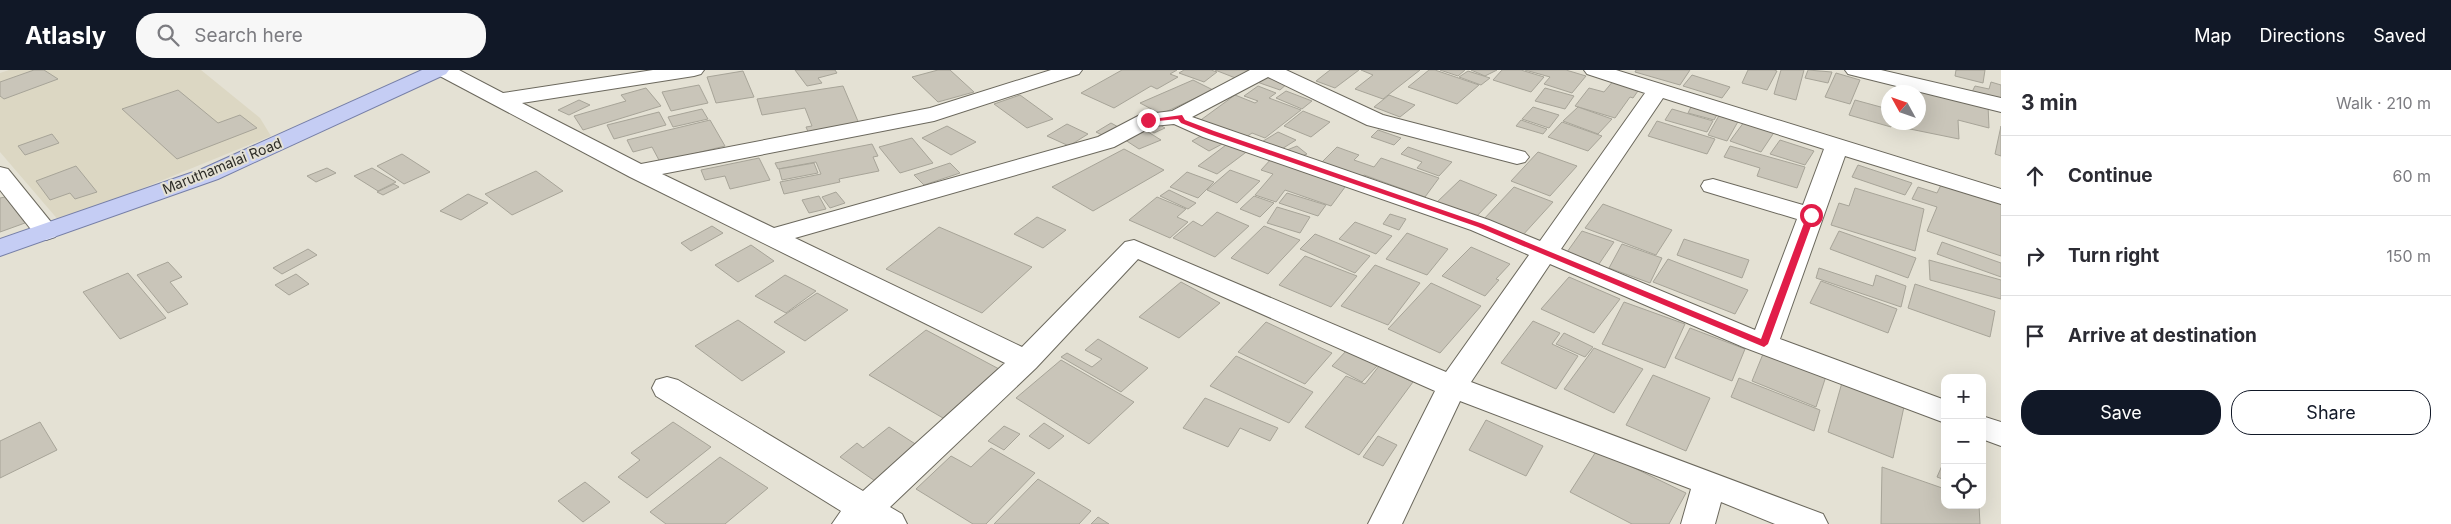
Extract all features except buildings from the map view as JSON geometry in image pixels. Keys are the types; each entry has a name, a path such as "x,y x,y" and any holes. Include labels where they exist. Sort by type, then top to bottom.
{"main road":[{"name":"Maruthamalai Road","path":"0,248 210,174 441,70"}],"street":[{"path":"441,70 638,172 1026,361"},
{"path":"499,100 694,70"},
{"path":"638,172 934,114 1072,70"},
{"path":"771,237 1106,142 1148,120 1179,117 1182,113 1267,70 1374,120 1517,157"},
{"path":"1594,70 2001,197"},
{"path":"1855,70 2001,105"},
{"path":"1385,524 1452,386 1658,90"},
{"path":"1179,117 1183,121 1211,132 1480,225 1764,344 1941,410"},
{"path":"1764,344 1837,145"},
{"path":"0,174 46,232"},
{"path":"1713,186 1811,215"},
{"path":"667,388 868,519 1026,361 1134,248 1452,386 1709,483 1811,524"},
{"path":"1986,428 2001,434"},
{"path":"1698,524 1709,483"}],"shaded area":[{"path":"9,70 201,70 260,118 271,136 60,222 0,152 0,73"}],"route":[{"path":"1148,120 1179,117 1183,121 1211,132 1480,225 1764,344 1811,215"}]}
